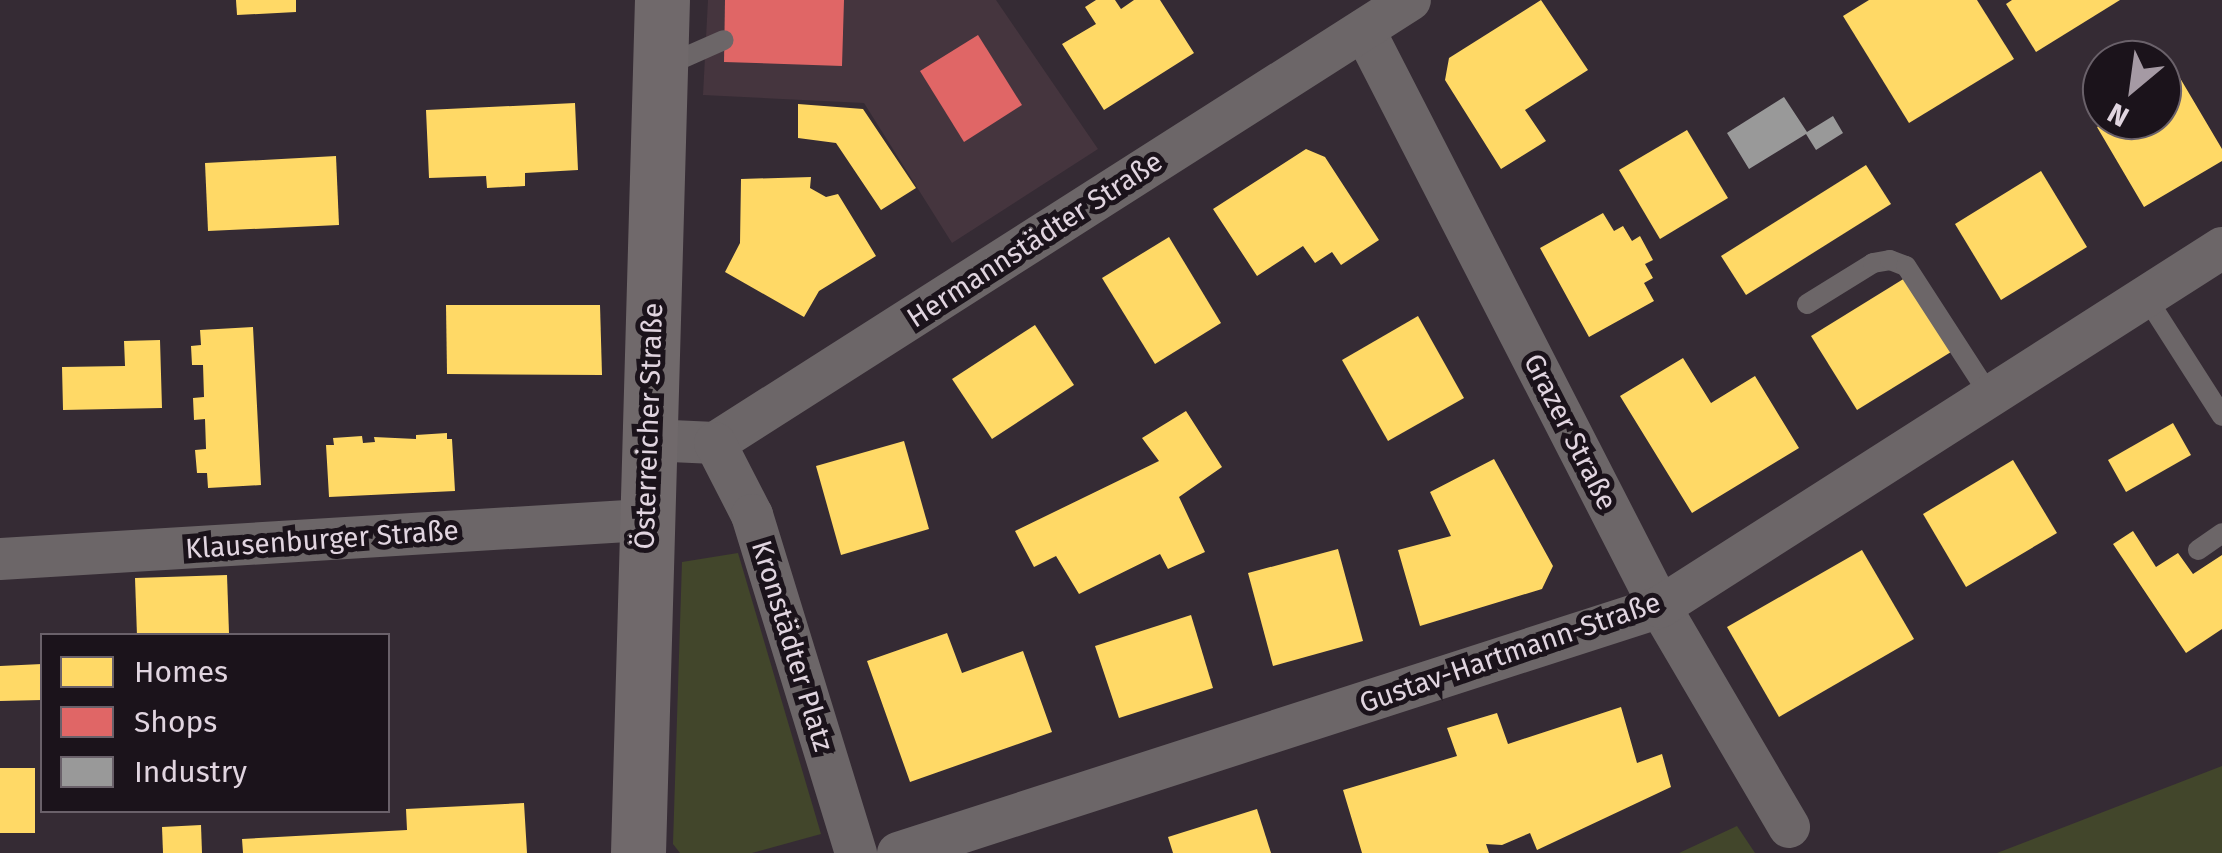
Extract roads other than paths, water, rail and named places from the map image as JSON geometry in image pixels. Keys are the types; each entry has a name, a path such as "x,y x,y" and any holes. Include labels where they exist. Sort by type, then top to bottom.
{"street":[{"name":"Österreicher Straße","path":"638,853 644,520 664,67 662,0"},
{"name":"Hermannstädter Straße","path":"715,444 1410,0"},
{"name":"Grazer Straße","path":"1364,30 1660,607 1789,827"},
{"name":"Gustav-Hartmann-Straße","path":"898,853 1660,607 2222,248"},
{"path":"648,440 715,444"},
{"name":"Kronstädter Platz","path":"715,444 752,516 856,853"},
{"name":"Klausenburger Straße","path":"0,560 644,520"}],"lane":[{"path":"664,67 724,40"},
{"path":"1807,304 1873,264 1890,260 1906,266 1990,396"},
{"path":"2146,297 2222,416"},
{"path":"2198,550 2222,533"}]}
